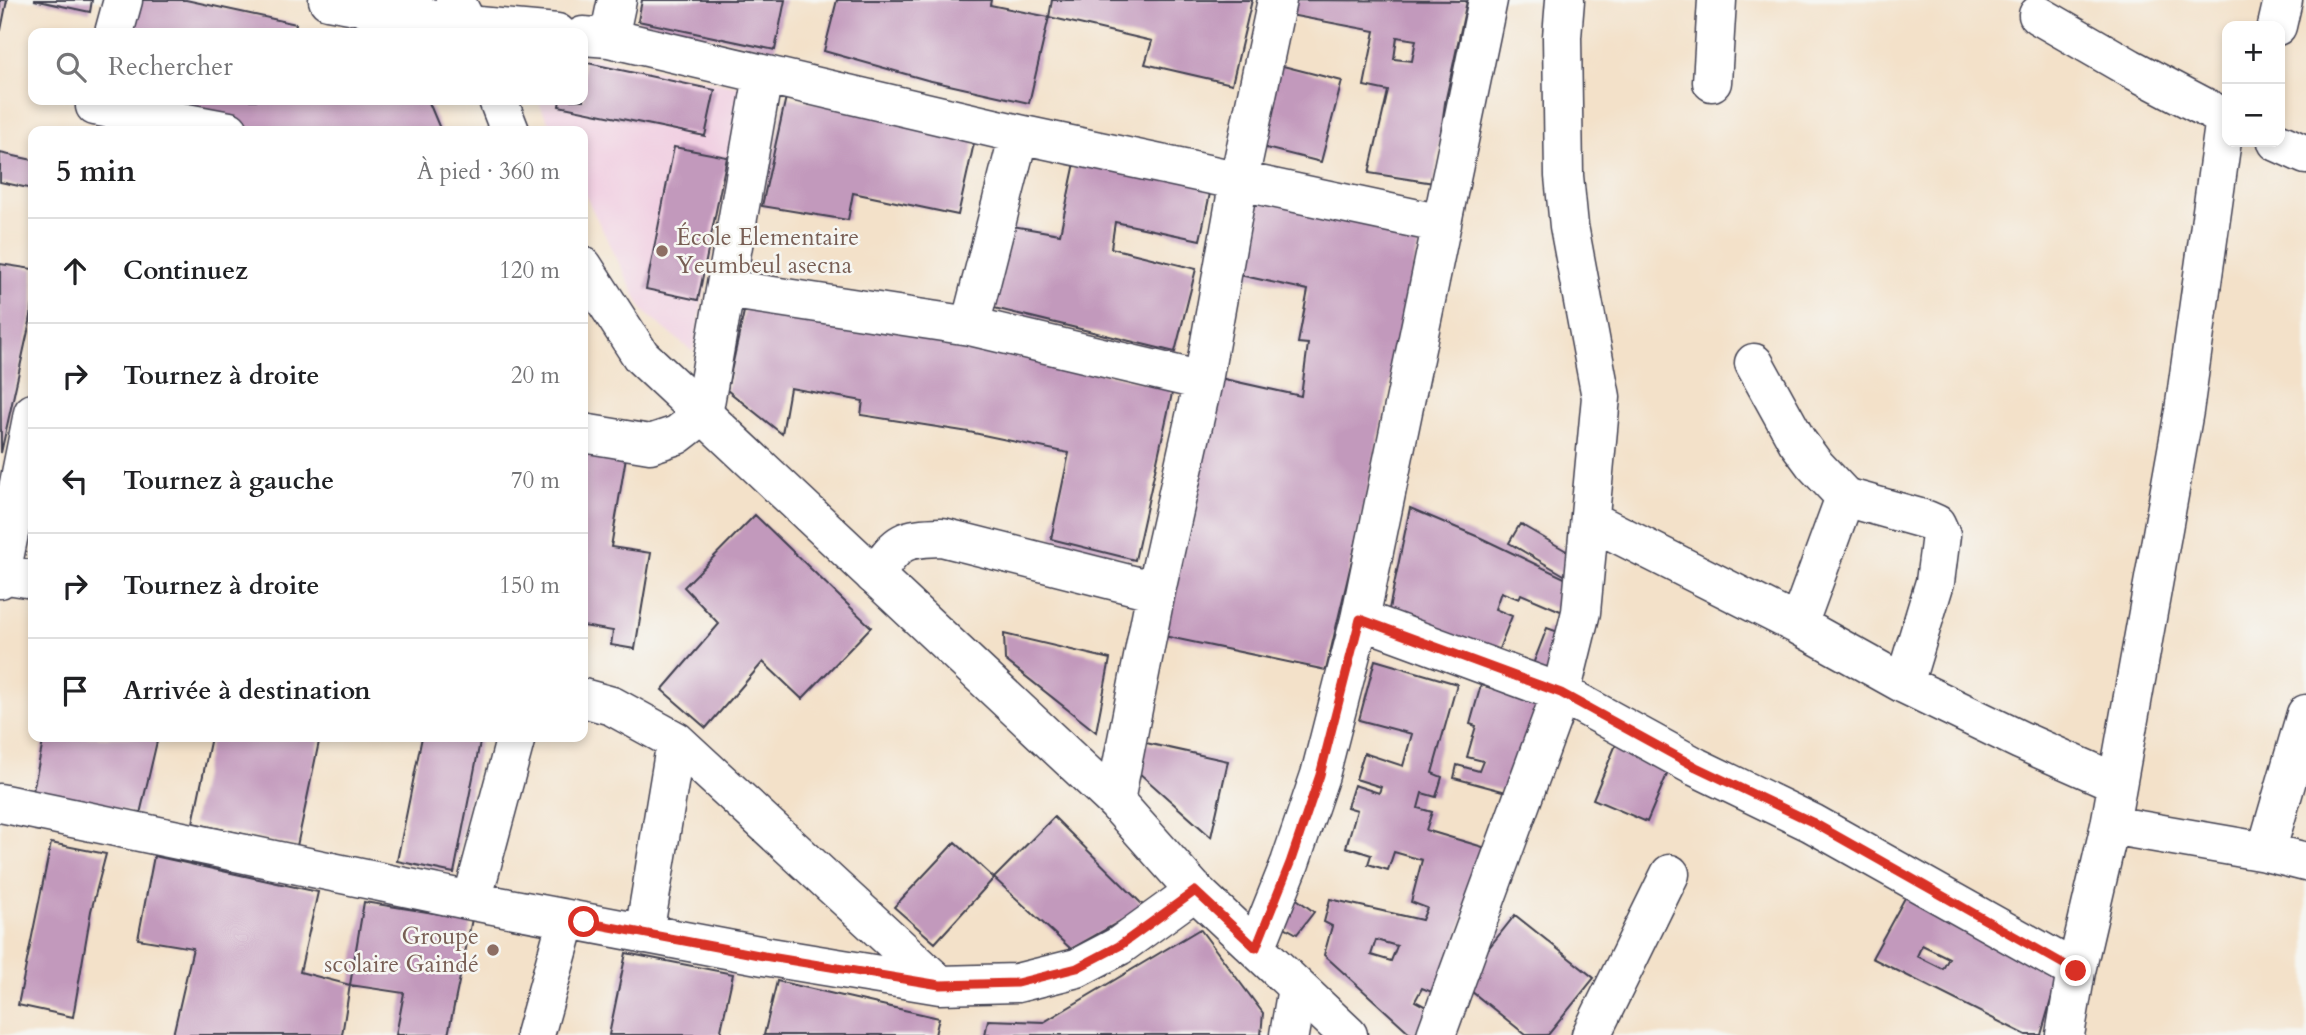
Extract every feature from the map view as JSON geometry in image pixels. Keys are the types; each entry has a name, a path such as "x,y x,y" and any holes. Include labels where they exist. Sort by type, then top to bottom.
{"street":[{"path":"115,28 123,0"},
{"path":"328,0 524,28"},
{"path":"617,0 596,37 1019,134 1442,224"},
{"path":"1115,801 1156,591 1203,381 1239,180 1277,0"},
{"path":"1256,948 1290,863 1320,775 1360,619 1488,0"},
{"path":"1436,1035 1561,693 1581,612 1601,397 1569,226 1564,176 1562,37 1565,0"},
{"path":"1712,82 1717,0"},
{"path":"2278,21 2283,0"},
{"path":"2038,15 2130,68 2222,116"},
{"path":"588,434 649,444 677,435 703,415 763,76"},
{"path":"500,105 508,126"},
{"path":"93,112 193,126"},
{"path":"970,326 1019,134"},
{"path":"2065,1035 2076,971 2110,825 2184,411 2222,146"},
{"path":"2285,146 2306,155"},
{"path":"588,274 641,356 1115,801 1195,891 1348,1035"},
{"path":"726,289 970,326 1203,381"},
{"path":"1754,363 1797,441 1845,497 1936,524 1941,535 1932,594 1904,684"},
{"path":"12,577 28,452"},
{"path":"1798,625 1845,497"},
{"path":"1590,520 1798,625 1904,684 2117,783"},
{"path":"874,575 895,547 913,538 942,537 1156,591"},
{"path":"1360,619 1561,693 1696,767 1812,822 2076,971"},
{"path":"588,699 612,706 676,741 940,985"},
{"path":"2266,852 2306,714"},
{"path":"644,934 676,741"},
{"path":"472,901 515,742"},
{"path":"0,803 472,901 940,985 1017,983 1077,968 1119,946 1195,891"},
{"path":"2110,825 2266,852 2306,862"},
{"path":"1591,1035 1670,874"},
{"path":"535,1035 567,919"},
{"path":"1289,1035 1297,988"}],"shaded area":[{"name":"École Elementaire Yeumbeul asecna","path":"588,57 742,87 693,352 643,311 588,201 588,126 550,126 540,105 588,105"}],"building":[{"path":"0,0 7,0 1,30 0,30"},
{"path":"34,0 92,0 90,12"},
{"path":"131,0 186,0 296,24 295,28 125,28"},
{"path":"642,0 785,0 775,50 638,21"},
{"path":"837,0 991,0 990,5 1049,17 1029,103 927,80 824,51"},
{"path":"1052,0 1252,0 1232,84 1145,64 1152,41 1049,17"},
{"path":"1292,0 1467,1 1445,103 1434,183 1369,173 1388,91 1364,86 1375,31 1290,15","holes":["1397,37 1416,40 1412,61 1394,59"]},
{"path":"588,63 715,90 705,136 559,106 588,105"},
{"path":"1279,65 1342,81 1321,162 1258,146"},
{"path":"786,97 976,134 958,215 853,193 848,220 762,206"},
{"path":"131,105 430,105 439,126 234,126"},
{"path":"674,147 727,157 698,300 646,289"},
{"path":"0,153 28,159 28,188 0,182"},
{"path":"1076,158 1212,184 1200,240 1115,222 1111,248 1196,269 1175,352 990,307 1006,225 1060,234"},
{"path":"1251,191 1422,229 1362,518 1326,670 1159,635 1215,377 1301,396 1308,344 1298,343 1308,290 1235,274"},
{"path":"0,264 28,268 28,331 1,453"},
{"path":"745,307 929,335 1173,389 1135,560 1051,539 1069,453 969,432 861,415 863,401 790,388 782,434 727,390"},
{"path":"588,451 626,457 611,547 651,553 635,649 611,645 613,631 588,627"},
{"path":"1410,508 1481,538 1577,584 1570,615 1521,594 1519,599 1501,592 1495,609 1512,616 1496,656 1388,614"},
{"path":"755,515 871,627 802,699 763,662 706,728 662,690 719,624 684,587"},
{"path":"1520,524 1582,560 1571,579 1509,543"},
{"path":"1547,628 1564,634 1547,678 1530,672"},
{"path":"1004,634 1110,659 1096,732 1005,660"},
{"path":"1375,660 1457,684 1432,773 1442,777 1436,797 1422,793 1418,808 1432,812 1426,830 1486,848 1439,995 1422,988 1415,1001 1430,1009 1415,1035 1324,955 1332,926 1324,922 1330,899 1422,920 1427,908 1411,902 1422,860 1394,852 1388,870 1368,864 1371,855 1346,847 1357,810 1347,807 1354,785 1379,793 1381,787 1356,779 1364,753 1403,766 1412,734 1359,720","holes":["1376,940 1397,946 1391,961 1371,955"]},
{"path":"1481,685 1541,701 1510,793 1454,778 1457,765 1479,771 1483,761 1467,757 1476,726 1470,724"},
{"path":"43,742 157,742 140,814 33,791"},
{"path":"210,742 319,742 297,846 193,823"},
{"path":"421,742 480,742 454,873 397,861"},
{"path":"1617,742 1671,765 1647,822 1593,799"},
{"path":"1146,743 1228,761 1211,837 1138,772"},
{"path":"1054,817 1145,907 1071,949 994,878"},
{"path":"955,842 994,878 935,943 894,907"},
{"path":"51,843 106,854 91,911 73,1017 18,1005"},
{"path":"154,856 318,892 300,972 350,985 342,1035 173,1035 193,948 138,939"},
{"path":"1286,891 1314,912 1297,934 1272,920"},
{"path":"1906,896 2060,968 2041,1035 2026,1035 1872,958","holes":["1922,945 1949,958 1943,969 1917,956"]},
{"path":"364,902 472,919 448,1035 396,1035 404,993 350,985"},
{"path":"1515,915 1594,978 1548,1035 1526,1035 1461,983"},
{"path":"1200,929 1263,1013 1261,1035 985,1035 988,1020 1044,1022"},
{"path":"626,953 733,974 720,1035 609,1035"},
{"path":"777,981 939,1018 935,1035 764,1035"}],"place":[{"name":"École Elementaire Yeumbeul asecna","path":"662,251"},
{"name":"Groupe scolaire Gaindé","path":"493,950"}],"route":[{"path":"584,922 764,956 940,985 1017,983 1077,968 1119,946 1195,891 1256,948 1290,863 1320,775 1360,619 1561,693 1696,767 1812,822 2076,971"}]}
